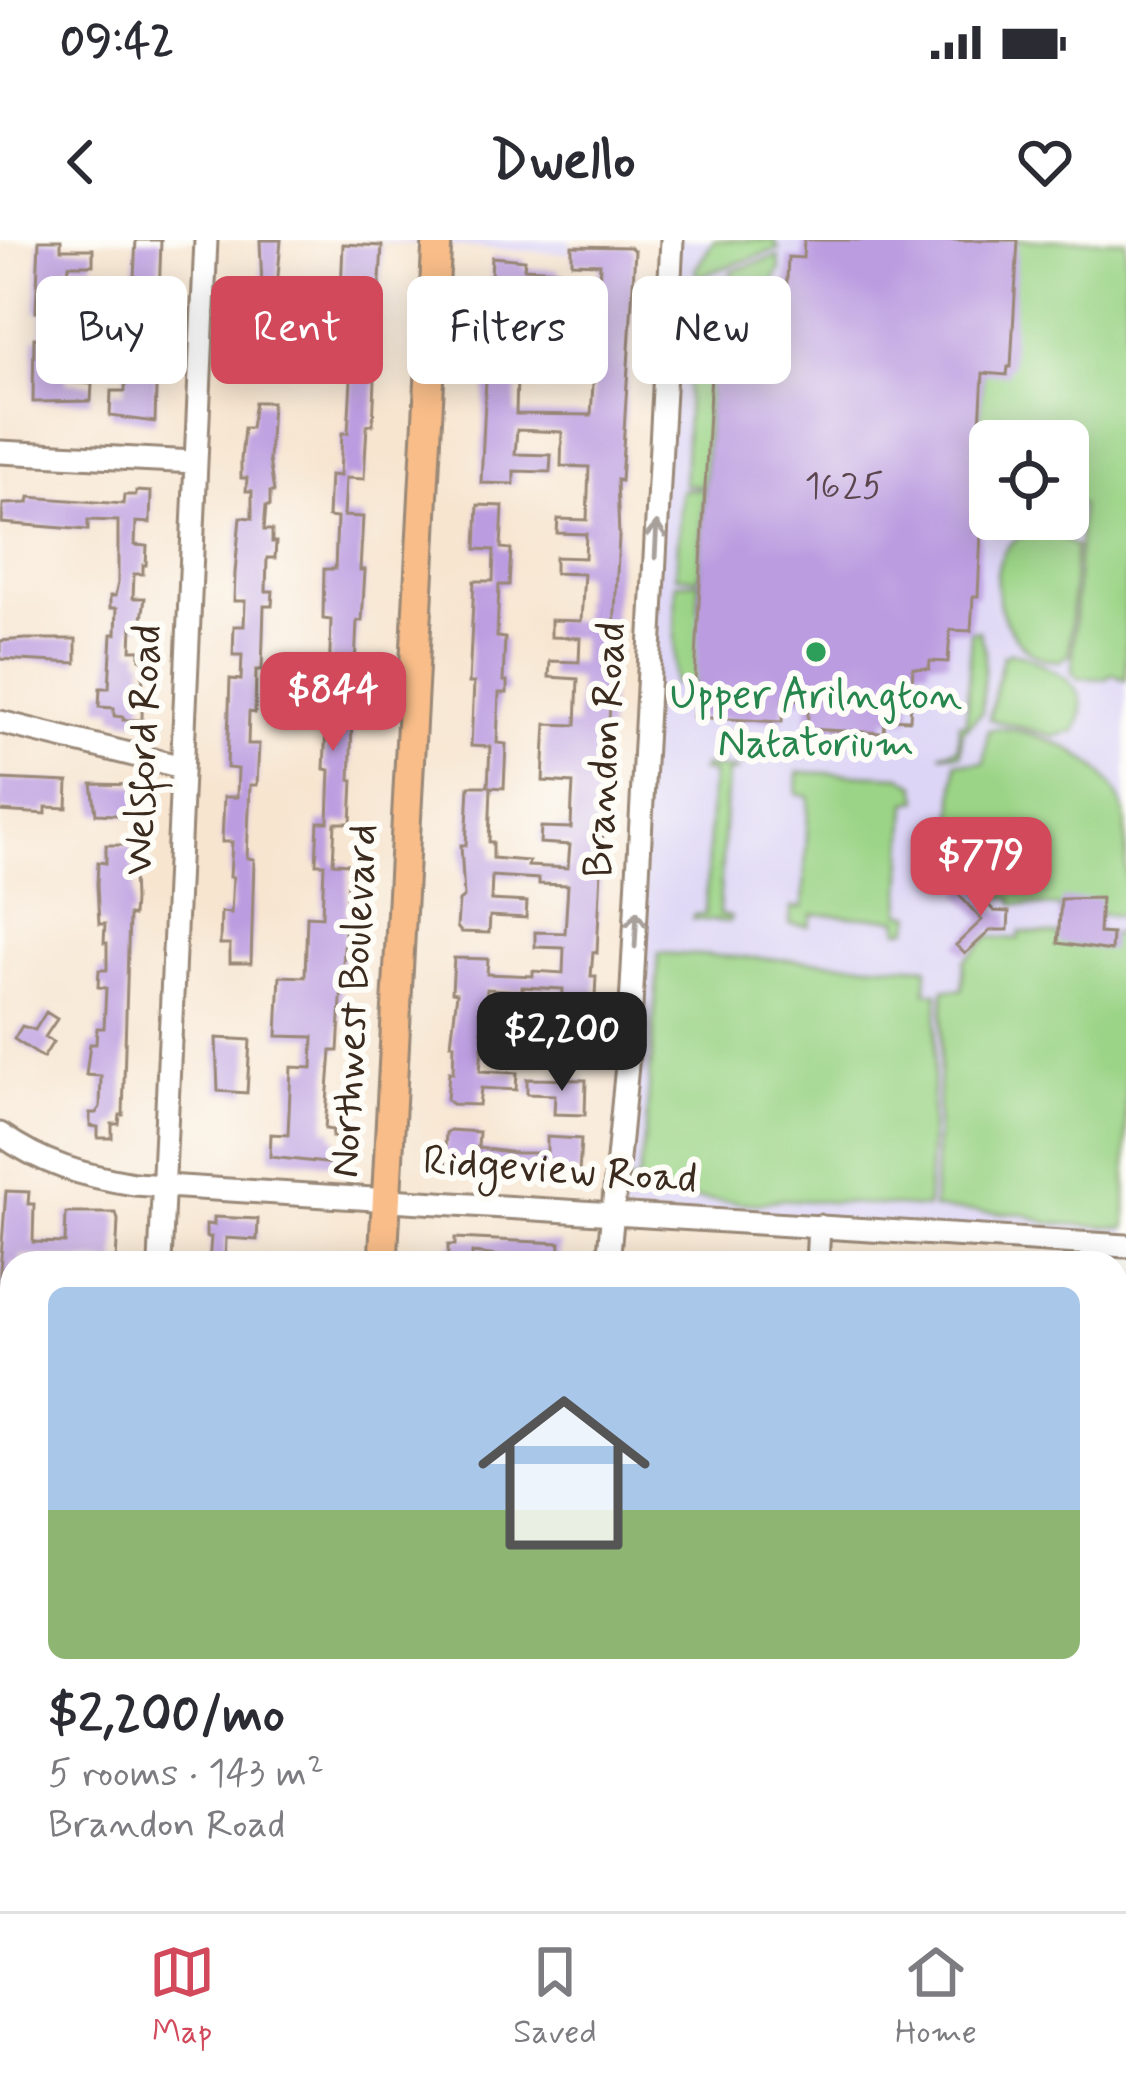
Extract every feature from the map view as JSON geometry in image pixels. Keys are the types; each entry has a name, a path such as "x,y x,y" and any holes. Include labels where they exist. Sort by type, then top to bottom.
{"main road":[{"name":"Northwest Boulevard","path":"384,1251 437,240"}],"street":[{"name":"Welsford Road","path":"161,1251 206,240"},
{"name":"Brandon Road","path":"608,1251 629,1044 672,240"},
{"path":"0,452 195,462"},
{"path":"0,722 182,766"},
{"name":"Ridgeview Road","path":"0,1134 59,1168 116,1181 818,1226 1060,1251"},
{"path":"817,1251 818,1226"}],"shaded area":[{"path":"348,240 571,240 570,254"},
{"path":"672,240 1126,240 1126,1246 610,1213 663,384 791,384 791,276 670,276","holes":["799,771 901,776 916,785 919,800 907,801 901,913 911,913 908,929 899,930 899,919 811,914 811,923 790,924 791,908 803,908 809,796 799,795"]}],"green space":[{"path":"714,240 774,240 779,249 700,276 695,270"},
{"path":"970,240 1126,240 1126,680 1112,674 1106,679 1078,678 1072,672 1079,540 1089,540 1089,420 980,420 983,364"},
{"path":"779,256 780,270 775,276 732,276 731,271"},
{"path":"688,384 710,384 709,397 715,403 708,403 704,486 684,484"},
{"path":"684,489 704,490 699,578 676,576"},
{"path":"1017,540 1065,540 1075,547 1069,655 1059,661 1037,655 1019,641 1005,620 997,573 1004,552"},
{"path":"699,582 698,610 704,611 695,685 674,684 676,583"},
{"path":"971,631 979,631 985,651 982,712 962,732 961,754 940,753 958,748 959,723 966,723"},
{"path":"1003,656 1028,657 1072,685 1082,709 1075,731 1055,736 989,719"},
{"path":"999,728 1057,743 1109,782 1126,822 1126,916 1060,912 1060,907 1013,904 1012,898 986,896 976,885 977,859 951,857 956,762 984,763 988,730"},
{"path":"703,766 739,770 727,773 719,915 731,917 729,922 692,919 705,914 712,772 701,771"},
{"path":"798,772 901,776 916,785 919,800 907,802 901,912 913,915 908,929 899,930 898,919 812,914 809,926 790,924 791,908 803,907 809,797 797,794"},
{"path":"1067,931 1126,935 1126,1228 1048,1223 1025,1214 933,1209 944,989 962,990 964,961 989,937 1019,939 1020,932 1066,935"},
{"path":"659,953 927,967 926,992 938,993 927,1208 780,1199 757,1204 628,1193 625,1184 638,1180 646,1127"}],"building":[{"path":"39,240 61,240 61,249 93,249 93,265 69,265 68,276 38,276"},
{"path":"136,240 161,240 160,276 134,276"},
{"path":"260,240 281,240 278,276 262,276"},
{"path":"804,240 1018,240 1011,367 1007,375 983,373 980,420 969,420 969,540 981,540 971,631 950,630 948,662 930,661 929,669 913,668 910,720 885,719 884,733 807,729 809,700 783,699 782,722 693,717 710,384 791,384 788,257 803,258"},
{"path":"343,244 382,246 380,276 342,276"},
{"path":"572,246 635,251 621,481 617,480 619,537 608,741 604,741 602,765 606,765 597,953 593,952 591,976 596,976 592,1057 482,1047 480,1071 517,1073 516,1090 481,1088 479,1105 452,1104 447,1100 457,993 452,992 454,958 488,959 487,974 563,973 564,948 535,947 535,932 565,933 568,885 492,876 491,900 527,902 526,918 490,916 489,933 461,932 457,927 459,901 464,897 461,845 466,845 469,786 488,786 490,747 471,746 474,581 493,581 494,550 476,549 478,505 503,506 501,548 511,549 509,585 499,585 497,637 505,638 503,681 507,681 507,693 499,693 497,743 506,744 504,788 491,787 489,842 493,842 493,858 529,861 528,866 568,868 570,845 540,843 541,827 571,828 573,783 543,781 545,741 546,724 576,725 578,679 549,677 550,661 579,662 580,638 551,637 551,620 581,621 584,574 555,573 555,557 585,558 586,534 557,533 558,519 587,520 589,467 561,466 562,432 517,430 515,454 551,455 550,472 514,471 514,484 481,483 486,384 517,384 516,414 591,415 593,384 608,384 608,276 600,276 600,264 572,263","holes":["487,989 563,989 560,1037 482,1031"]},
{"path":"492,257 525,260 524,268 559,270 559,276 491,276"},
{"path":"34,338 36,384 92,384 91,401 33,402"},
{"path":"125,384 156,384 155,422 110,416 111,391 125,391"},
{"path":"351,384 375,384 364,479 346,478 344,516 363,517 360,570 365,570 354,687 336,686 334,725 352,725 353,780 351,823 335,823 333,863 349,864 338,1051 331,1051 325,1129 333,1130 332,1137 336,1137 335,1164 270,1157 271,1134 288,1135 291,1067 312,1068 313,1037 277,1036 280,976 305,977 307,916 322,917 324,864 316,864 318,822 328,822 330,770 324,769 326,726 318,726 320,683 329,683 331,620 323,619 324,569 335,569 337,518 328,517 330,475 340,476 342,433 348,433"},
{"path":"255,402 272,402 269,460 274,492 266,506 264,530 272,530 272,542 276,542 275,558 267,558 266,591 273,591 272,606 264,606 262,670 256,670 255,713 249,712 248,744 259,744 257,785 250,785 247,858 254,859 251,963 230,963 230,944 220,944 221,912 231,913 233,877 232,842 222,842 224,797 237,797 238,769 227,768 230,679 241,680 242,655 233,655 234,626 244,626 245,601 234,601 235,573 240,517 252,518 252,491 246,491 247,478 241,478 241,460 244,428 251,428"},
{"path":"136,491 151,492 150,523 136,522 135,545 147,546 143,574 134,574 133,598 145,598 141,626 132,626 131,650 140,650 143,659 142,720 123,720 114,716 114,708 99,707 100,688 109,688 112,634 116,634 117,608 110,608 110,596 115,596 118,583 118,521 88,520 88,530 2,523 3,504 28,503 29,497 123,504 124,495 136,495"},
{"path":"76,639 76,663 0,659 0,641"},
{"path":"0,779 68,782 67,808 46,807 46,814 0,811"},
{"path":"92,784 139,785 137,816 96,814"},
{"path":"106,845 132,845 134,900 133,916 129,915 123,1115 119,1124 112,1124 112,1138 98,1138 98,1127 90,1126 90,1113 100,1107 101,1076 86,1075 90,1044 96,1044 97,1028 104,1028 106,988 98,987 99,970 107,970 107,943 105,924 99,924 97,885 98,862 106,863"},
{"path":"969,884 994,911 1009,912 1008,930 991,930 965,954 956,945 982,920 958,894"},
{"path":"1101,898 1099,933 1112,934 1111,951 1058,943 1061,899"},
{"path":"46,1012 57,1019 45,1037 53,1042 43,1058 14,1039 22,1026 35,1030"},
{"path":"216,1038 250,1040 247,1093 218,1091"},
{"path":"527,1079 586,1080 585,1115 554,1114 555,1095 527,1094"},
{"path":"450,1130 479,1132 478,1148 517,1153 547,1153 547,1137 581,1139 579,1174 546,1173 546,1168 449,1166 444,1162"},
{"path":"6,1191 29,1192 28,1204 34,1204 33,1242 65,1243 66,1213 116,1213 117,1251 1,1251"},
{"path":"214,1217 258,1219 257,1240 226,1238 225,1251 210,1251 206,1224 214,1225"},
{"path":"455,1238 560,1243 560,1251 448,1251 448,1245 455,1245"}],"place":[{"name":"Upper Arilngton Natatorium","path":"816,652"}]}
